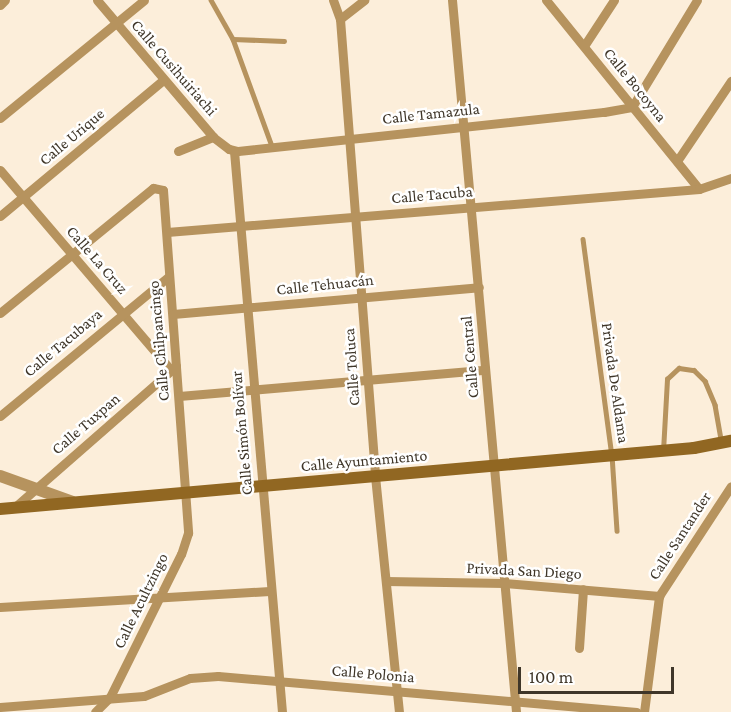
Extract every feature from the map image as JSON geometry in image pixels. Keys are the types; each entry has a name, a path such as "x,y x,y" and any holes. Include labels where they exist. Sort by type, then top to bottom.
{"main road":[{"name":"Calle Ayuntamiento","path":"0,509 494,466 726,443"}],"street":[{"path":"0,5 5,0"},
{"name":"Calle Cusihuiriachi","path":"97,0 213,137 234,151"},
{"path":"0,118 144,0"},
{"name":"Calle Toluca","path":"333,0 340,19 375,476 399,712"},
{"path":"340,19 364,0"},
{"name":"Calle Central","path":"452,0 465,125 515,707"},
{"name":"Calle Bocoyna","path":"546,0 699,189"},
{"path":"584,46 614,0"},
{"path":"632,107 697,0"},
{"name":"Calle Urique","path":"0,216 163,80"},
{"path":"677,161 731,81"},
{"name":"Calle Tamazula","path":"234,151 604,112 632,107"},
{"path":"178,151 213,137"},
{"name":"Calle Simón Bolívar","path":"234,151 282,712"},
{"name":"Calle La Cruz","path":"0,170 122,312 174,368"},
{"name":"Calle Tacuba","path":"167,232 699,189 731,178"},
{"name":"Calle Chilpancingo","path":"72,254 153,188 159,187 165,193 174,368 179,396 186,494"},
{"path":"0,313 72,254"},
{"name":"Calle Tacubaya","path":"2,414 122,312 169,276"},
{"name":"Calle Tehuacán","path":"173,314 479,287"},
{"name":"Calle Tuxpan","path":"15,507 174,368"},
{"path":"179,396 485,370"},
{"path":"0,476 73,502"},
{"name":"Calle Santander","path":"644,712 659,596 731,486"},
{"name":"Calle Acultzingo","path":"96,712 110,697 157,597 185,544 189,523 186,494"},
{"name":"Privada San Diego","path":"386,581 504,583 659,596"},
{"path":"579,648 583,589"},
{"path":"0,607 270,591"},
{"name":"Calle Polonia","path":"0,707 144,696 178,682 202,676 278,679 397,691 515,707 636,712"}],"lane":[{"path":"211,0 233,39 273,146"},
{"path":"233,39 284,41"},
{"name":"Privada De Aldama","path":"583,238 612,454 617,531"},
{"path":"663,450 666,379 679,368 694,370 705,381 726,443"}]}
